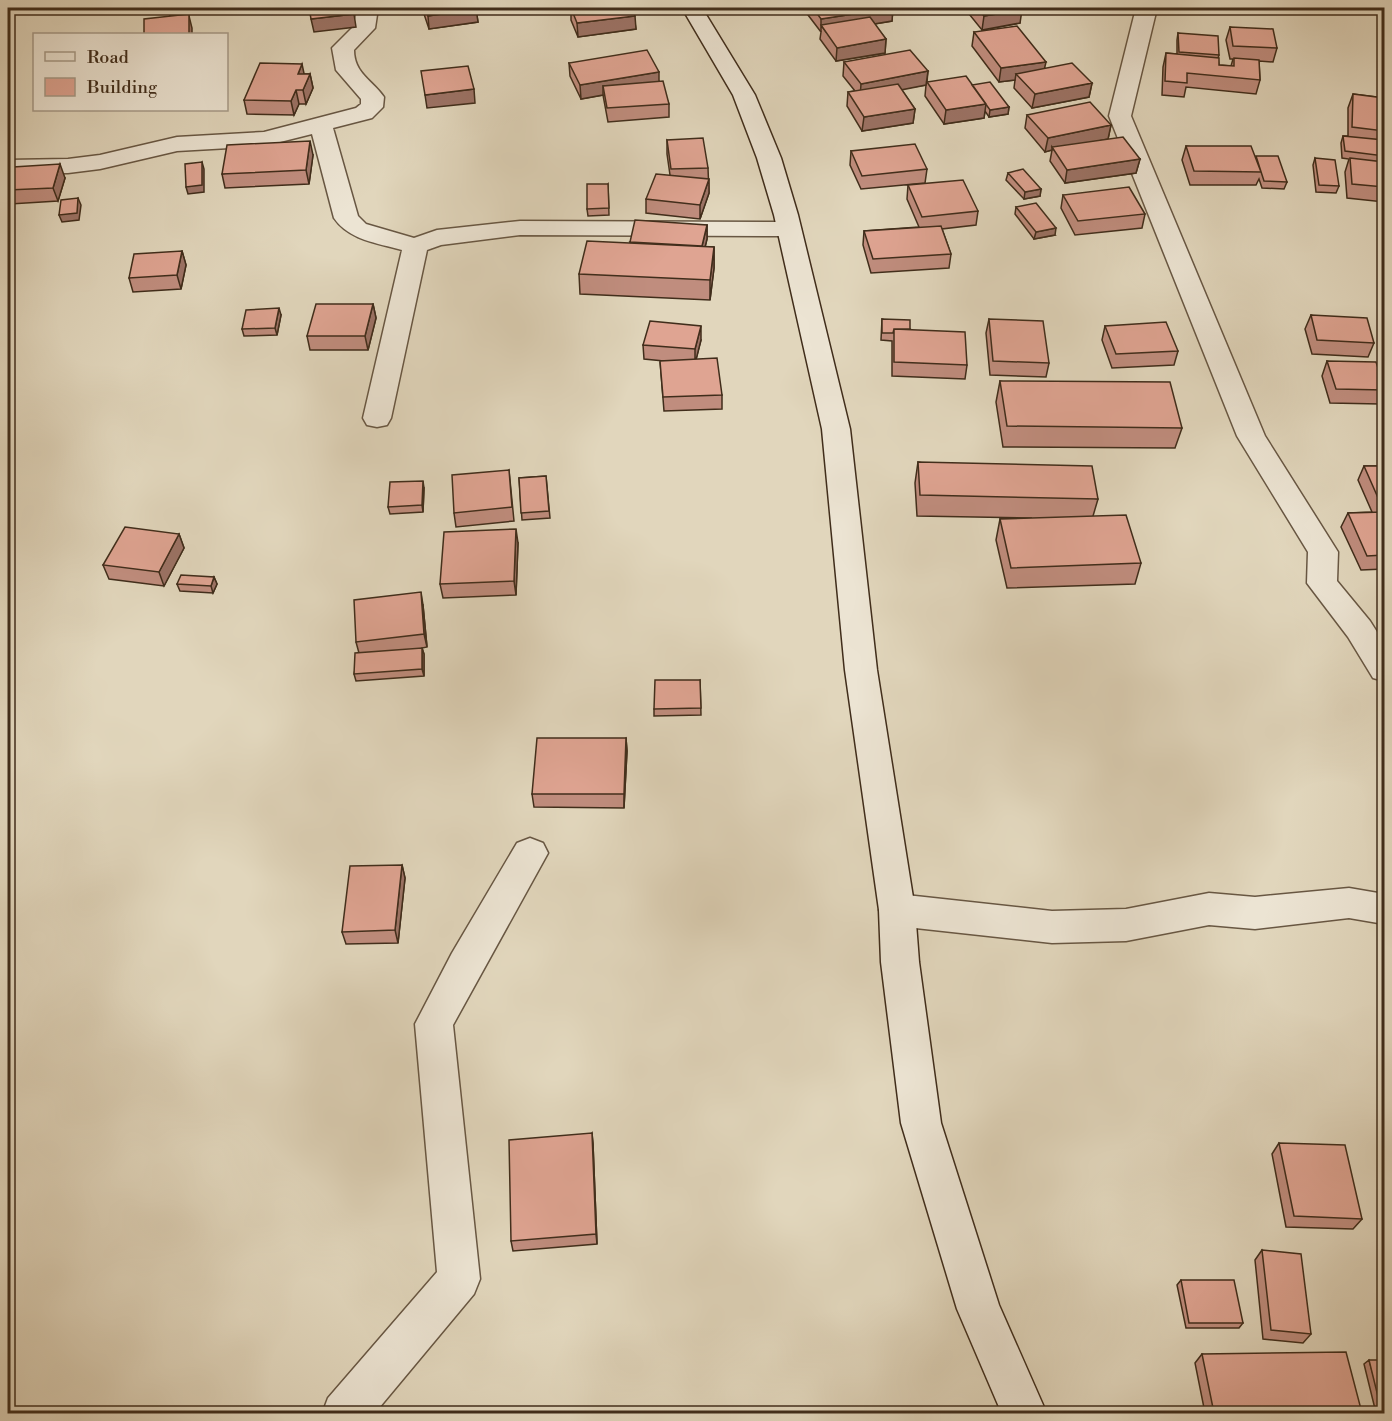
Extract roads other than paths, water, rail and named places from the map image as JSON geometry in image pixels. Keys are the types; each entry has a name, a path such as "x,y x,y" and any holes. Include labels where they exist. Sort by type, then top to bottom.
{"street":[{"path":"8,167 68,166 100,162 177,144 264,139 364,113 372,107 373,97 350,76 342,61 343,48 364,28 367,8"},
{"path":"692,8 744,94 770,158 789,230 836,429 861,670 897,910 900,962 921,1123 979,1309 1025,1413"},
{"path":"1146,8 1120,116 1251,436 1323,552 1322,583 1359,629 1384,669"},
{"path":"321,125 345,218 357,229 416,246 437,238 520,228 789,230"},
{"path":"377,418 416,246"},
{"path":"344,1413 459,1279 434,1024 465,964 530,853"},
{"path":"897,910 1052,927 1126,925 1209,909 1255,913 1349,903 1384,909"}]}
